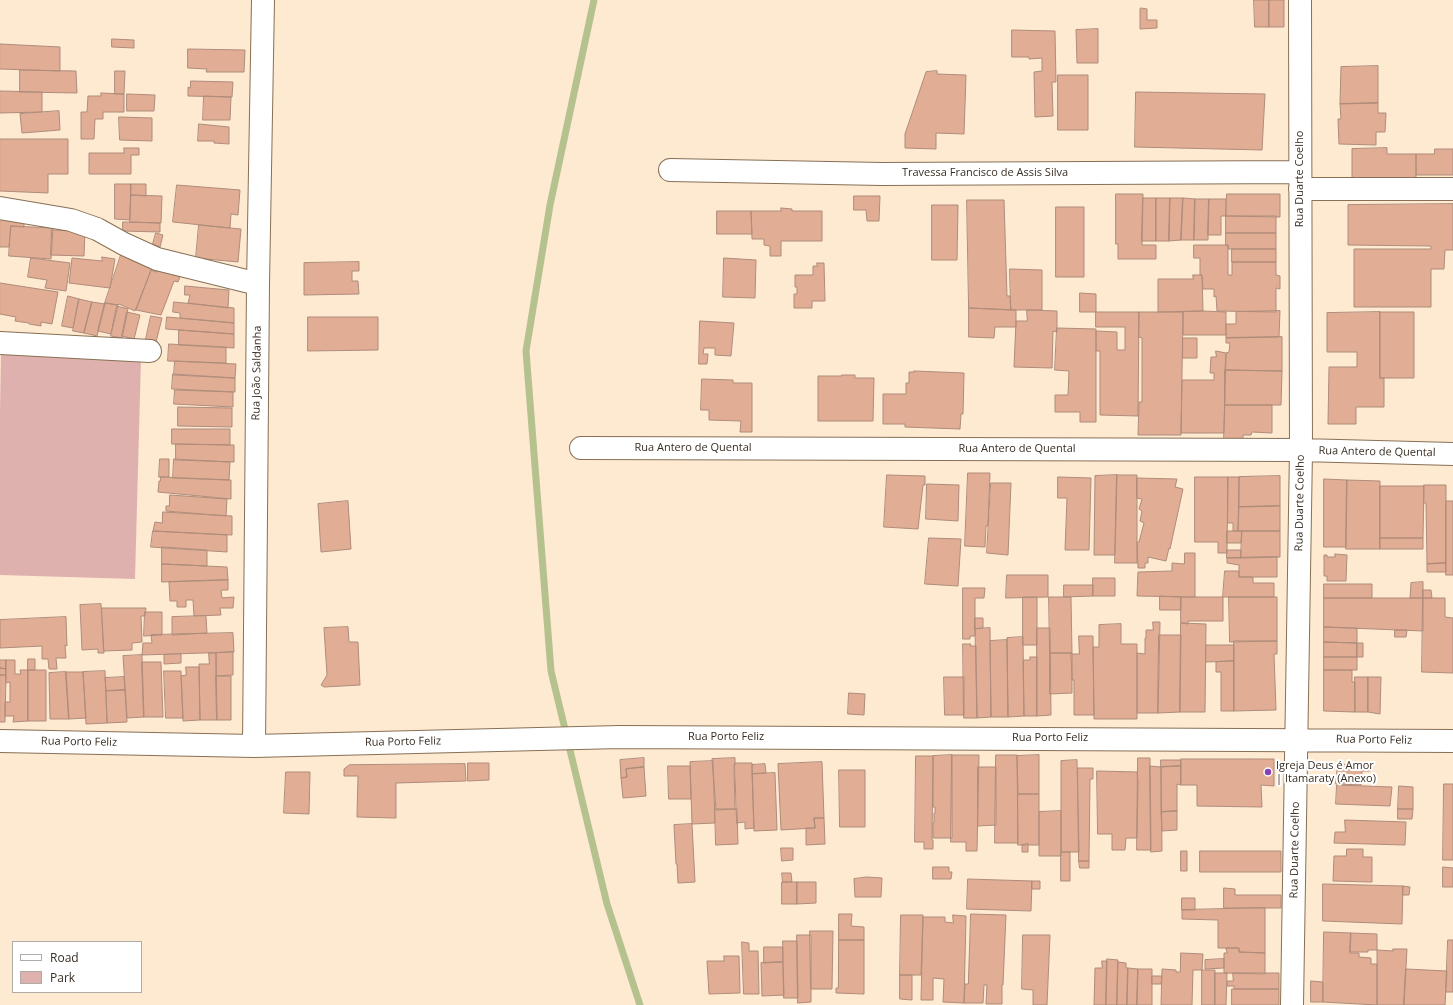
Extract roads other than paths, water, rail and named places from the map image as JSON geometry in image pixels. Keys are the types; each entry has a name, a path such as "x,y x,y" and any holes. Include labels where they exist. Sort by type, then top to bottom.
{"street":[{"name":"Rua João Saldanha","path":"254,746 258,284 263,0"},
{"name":"Rua Duarte Coelho","path":"1292,1005 1301,450 1300,0"},
{"name":"Travessa Francisco de Assis Silva","path":"670,170 1300,181 1453,189"},
{"path":"0,208 71,220 97,229 124,244 157,259 258,284"},
{"path":"0,343 150,351"},
{"name":"Rua Antero de Quental","path":"581,448 1301,450 1453,454"},
{"name":"Rua Porto Feliz","path":"0,741 254,746 620,737 1296,739 1453,741"}],"waterway":[{"path":"594,0 550,205 526,351 551,671 607,904 640,1005"}],"place":[{"name":"Igreja Deus é Amor | Itamaraty (Anexo)","path":"1268,772"}]}
